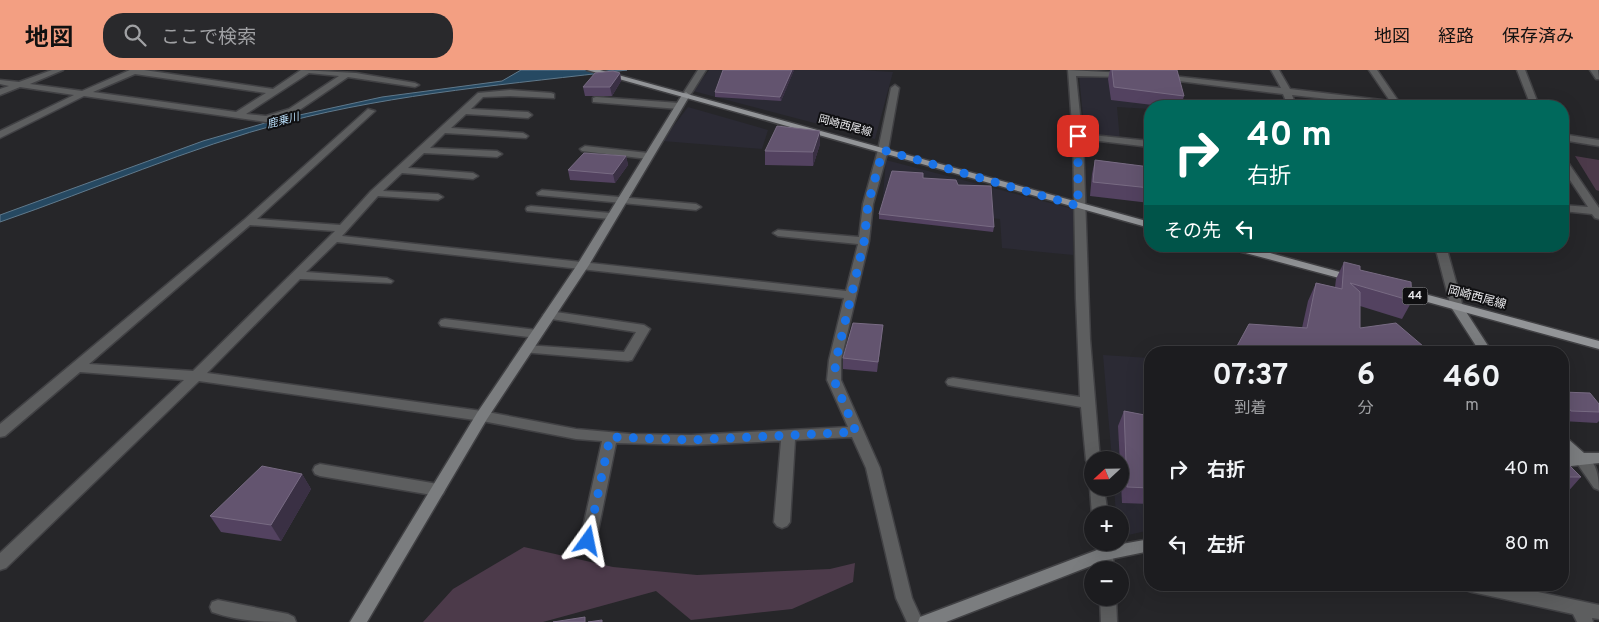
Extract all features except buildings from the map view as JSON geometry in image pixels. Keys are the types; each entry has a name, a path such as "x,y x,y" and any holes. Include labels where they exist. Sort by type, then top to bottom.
{"main road":[{"name":"岡崎西尾線","path":"591,70 1144,223"},
{"path":"1253,252 1367,283"},
{"name":"岡崎西尾線","path":"1385,288 1599,345"}],"street":[{"path":"0,92 59,70"},
{"path":"238,114 307,70 319,70 345,75 360,72 415,85"},
{"path":"358,622 482,416 583,264 610,216 702,70"},
{"path":"1275,70 1290,100"},
{"path":"1373,70 1393,100"},
{"path":"1521,70 1533,100"},
{"path":"1594,70 1599,77"},
{"path":"0,136 135,71 275,92"},
{"path":"1093,451 1086,403 1078,206 1078,136 1073,71 1136,76"},
{"path":"0,82 238,114 266,120 288,113 345,75"},
{"path":"1154,77 1286,90 1332,100"},
{"path":"895,88 883,150 868,204 864,242 845,316 834,380 873,468 904,598 915,622"},
{"path":"0,563 196,376 338,233 375,193 481,95 510,93 552,96"},
{"path":"596,100 679,106"},
{"path":"0,432 248,222 371,111"},
{"path":"464,111 528,115"},
{"path":"444,130 523,136"},
{"path":"1078,136 1144,143"},
{"path":"1569,138 1599,143"},
{"path":"585,149 648,156"},
{"path":"422,150 497,154"},
{"path":"399,170 472,176"},
{"path":"1569,171 1597,213"},
{"path":"375,193 438,197"},
{"path":"542,193 696,207"},
{"path":"531,209 610,216"},
{"path":"1569,209 1597,213"},
{"path":"248,222 851,295"},
{"path":"778,233 864,242"},
{"path":"1442,252 1457,307 1482,346"},
{"path":"295,275 387,281"},
{"path":"526,349 628,357 644,329 549,315"},
{"path":"445,323 537,334"},
{"path":"77,367 196,376 482,416 576,434 610,437 691,440 856,432"},
{"path":"953,382 1086,403"},
{"path":"782,522 788,435"},
{"path":"588,541 610,437"},
{"path":"1569,448 1581,459 1599,484"},
{"path":"1569,461 1599,458"},
{"path":"320,470 438,490"},
{"path":"926,622 1105,556 1144,546"},
{"path":"1494,591 1582,615 1599,612"},
{"path":"1108,606 1109,622"},
{"path":"218,607 288,622"}],"shaded area":[{"path":"709,70 860,70 893,72 875,139 693,91"},
{"path":"1079,75 1177,84 1182,100 1144,100 1144,109 1117,107 1120,141 1085,137"},
{"path":"688,107 768,130 762,149 662,141"},
{"path":"1575,156 1599,160 1599,191 1596,190"},
{"path":"886,160 1073,209 1073,255 1002,248 1000,219 882,207"},
{"path":"1103,355 1144,358 1144,531 1129,535 1129,506 1115,506 1115,496 1129,496 1129,451 1111,451"},
{"path":"524,547 613,567 697,575 830,569 855,563 853,582 792,609 691,620 656,591 543,622 423,622 453,589"}],"water":[{"name":"鹿乗川","path":"521,70 627,70 413,96 286,122 178,156 0,222 0,215 203,141 272,121 382,97 502,81"}],"route":[{"path":"588,541 610,437 691,440 856,432 834,380 845,316 864,242 868,204 883,150 1078,206 1078,136"}]}
